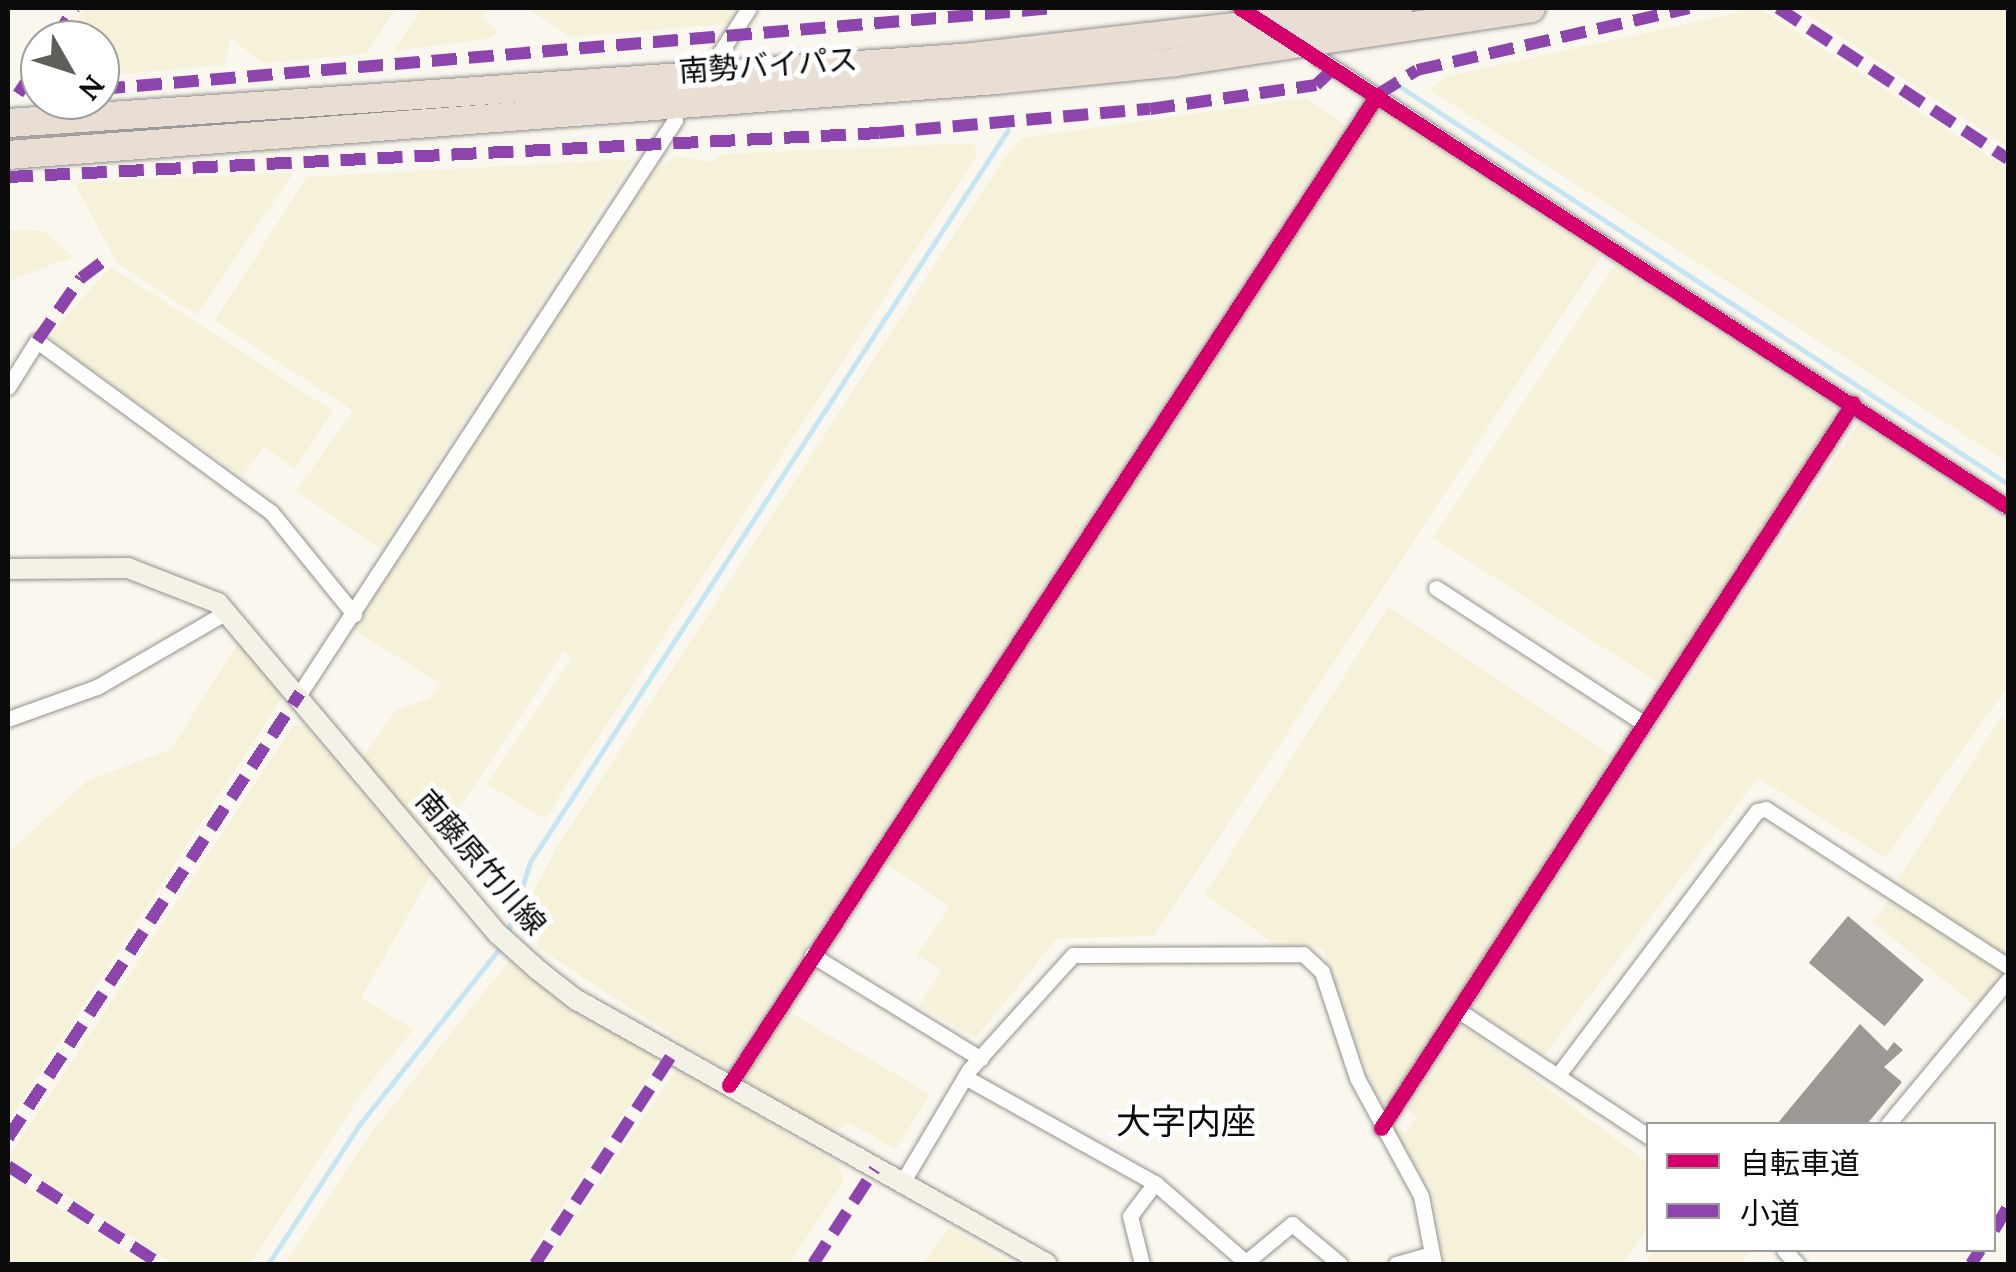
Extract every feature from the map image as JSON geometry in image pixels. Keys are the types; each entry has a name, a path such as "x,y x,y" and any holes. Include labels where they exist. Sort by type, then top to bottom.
{"highway":[{"name":"南勢バイパス","path":"8,123 924,61 1398,8"},
{"name":"南勢バイパス","path":"8,155 996,80 1531,8"}],"main road":[{"name":"南藤原竹川線","path":"8,569 128,568 192,587 228,612 300,693 504,940 575,998 1046,1264"}],"street":[{"path":"714,62 749,8"},
{"path":"1317,57 2008,507"},
{"path":"729,1084 1376,95"},
{"path":"300,693 676,120"},
{"path":"8,386 37,341 271,512 354,614"},
{"path":"1381,1128 1853,404"},
{"path":"1436,588 1645,724"},
{"path":"8,720 96,687 228,612"},
{"path":"1558,1075 1757,811 1766,810 2008,966"},
{"path":"902,1183 965,1077 1073,955 1304,954 1322,972 1381,1128 1420,1196 1432,1259 1396,1264"},
{"path":"812,955 981,1058"},
{"path":"1890,1122 2008,980"},
{"path":"1459,1011 1646,1135"},
{"path":"965,1077 1155,1183 1246,1263 1292,1224 1340,1264"},
{"path":"1142,1264 1130,1216 1155,1183"}],"shaded area":[{"path":"85,8 396,8 366,54 263,63 231,38 224,65 120,74 120,20 77,20"},
{"path":"422,8 489,8 481,18 498,30 492,38 394,51"},
{"path":"527,8 738,8 727,24 571,37"},
{"path":"1759,8 2008,169 2008,463 1430,90 1444,77"},
{"path":"1797,8 2008,8 2008,147"},
{"path":"1307,98 1344,125 726,1070 538,948 529,900 557,847 1006,155 1022,138"},
{"path":"1376,105 1601,256 1154,936 1057,938 976,1038 919,1006 942,970 917,955 950,907 886,863"},
{"path":"975,143 976,157 545,819 487,784 572,658 564,651 437,842 362,759 395,711 430,698 441,684 353,629 654,171 676,156 713,162 722,154"},
{"path":"633,159 381,549 296,491 353,411 215,320 307,177"},
{"path":"293,173 197,315 117,263 74,182"},
{"path":"8,230 45,231 73,257 8,281"},
{"path":"1615,265 1833,406 1835,416 1660,684 1433,538"},
{"path":"111,267 333,411 295,469 264,447 242,476 46,338"},
{"path":"1859,423 2008,523 2008,686 1885,858 1758,778 1545,1054 1476,1011 1475,1001"},
{"path":"1388,607 1613,756 1391,1101 1379,1104 1322,948 1276,945 1205,894"},
{"path":"239,641 283,696 8,1122 8,853 87,781 171,749"},
{"path":"2001,717 2008,721 2008,957 1896,883"},
{"path":"304,725 431,875 361,998 414,1029 362,1093 250,1264 174,1264 8,1158 293,726"},
{"path":"1891,897 2007,974 1978,1008 1873,922"},
{"path":"510,960 656,1054 656,1065 524,1264 285,1264 372,1132"},
{"path":"786,1010 930,1094 896,1149 849,1123 831,1134 744,1085 741,1076"},
{"path":"1464,1026 1646,1162 1646,1230 1623,1264 1445,1264 1432,1188 1390,1135 1394,1126 1405,1133 1418,1117 1407,1109"},
{"path":"678,1067 837,1164 844,1181 789,1264 543,1264"},
{"path":"8,1175 145,1264 8,1264"},
{"path":"949,1228 1013,1264 923,1264"},
{"path":"1653,1252 1751,1252 1739,1264 1644,1264"}],"building":[{"path":"1848,916 1924,980 1885,1026 1809,963"},
{"path":"1860,1024 1887,1051 1894,1042 1903,1050 1884,1067 1902,1082 1869,1122 1779,1122"}],"waterway":[{"path":"1399,86 2008,484"},
{"path":"507,935 530,862 1008,130"},
{"path":"268,1264 359,1125 502,945"}],"marked path":[{"path":"67,20 75,8"},
{"path":"120,87 1055,8"},
{"path":"1377,95 1417,70 1689,8"},
{"path":"1778,8 2008,159"},
{"path":"8,177 879,133 1150,109 1316,85 1334,68"},
{"path":"37,341 81,278 109,257"},
{"path":"8,1138 300,693"},
{"path":"535,1264 672,1055"},
{"path":"8,1166 160,1264"},
{"path":"813,1264 875,1169"},
{"path":"1996,1227 2008,1207"},
{"path":"1971,1264 1979,1252"}],"cycle path":[{"path":"1240,8 2008,507"},
{"path":"729,1085 1377,95"},
{"path":"1381,1128 1853,403"}],"district":[{"name":"大字内座","path":"1186,1122"}]}
